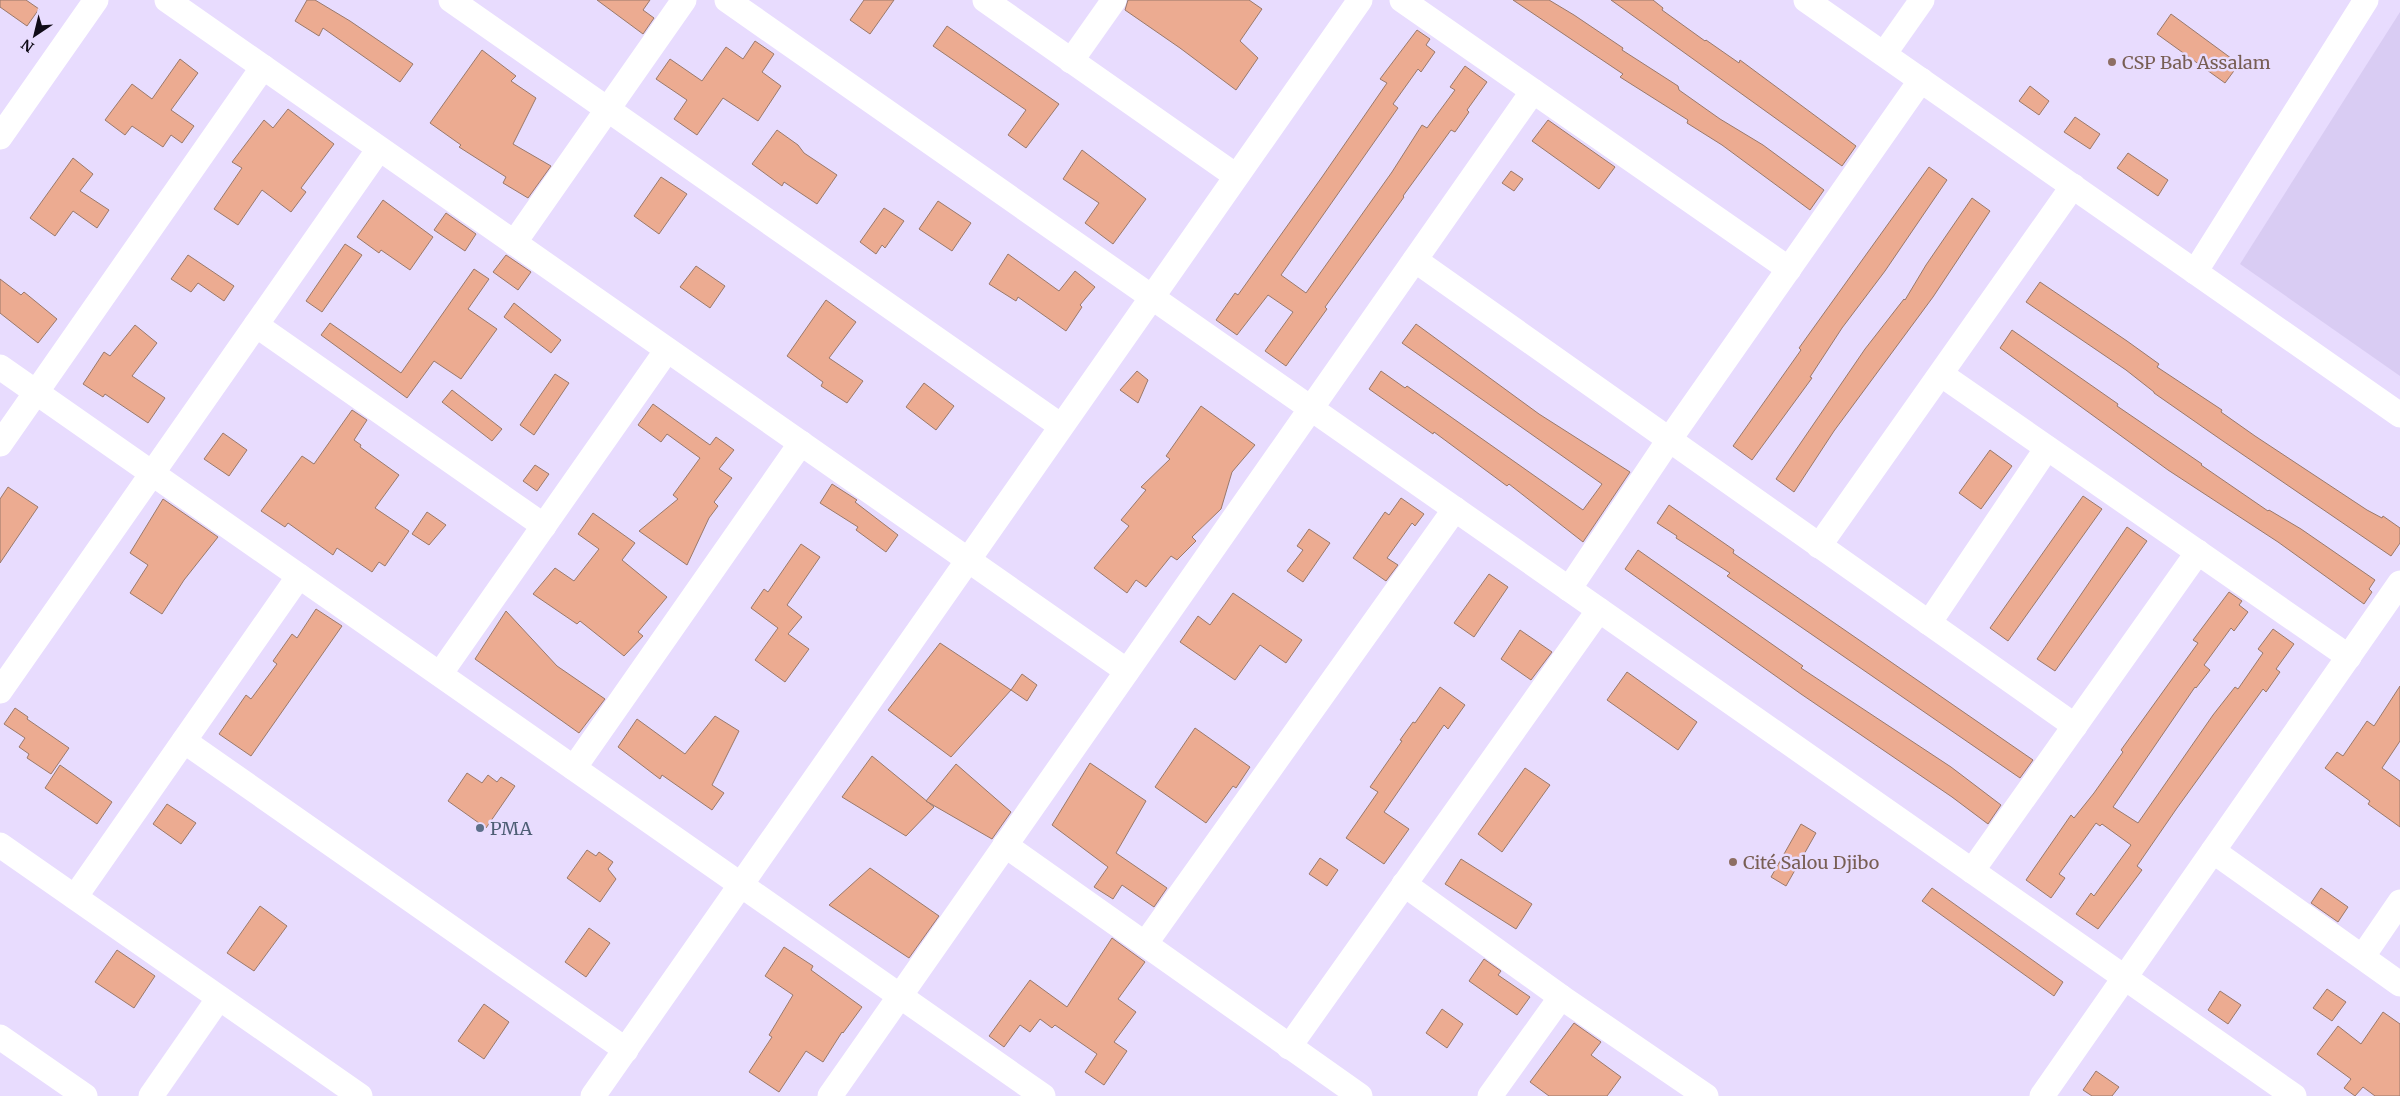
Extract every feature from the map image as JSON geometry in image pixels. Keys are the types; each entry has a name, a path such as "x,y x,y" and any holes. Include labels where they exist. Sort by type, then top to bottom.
{"street":[{"path":"0,137 96,0"},
{"path":"167,0 1127,671"},
{"path":"451,0 1061,426"},
{"path":"514,243 684,0"},
{"path":"727,0 2124,978 2278,1092"},
{"path":"985,0 1236,176"},
{"path":"1071,61 1114,0"},
{"path":"593,1096 1360,0"},
{"path":"1402,0 1789,268"},
{"path":"1806,0 2400,415"},
{"path":"1884,54 1922,0"},
{"path":"2195,272 2366,0"},
{"path":"0,444 263,67"},
{"path":"1569,589 1669,440 1921,80"},
{"path":"830,1096 1533,91"},
{"path":"0,692 380,149"},
{"path":"1819,546 1942,375 2072,186"},
{"path":"1415,260 2075,726"},
{"path":"256,325 544,526"},
{"path":"440,674 667,350"},
{"path":"0,367 1043,1096"},
{"path":"1942,375 2349,657"},
{"path":"574,768 801,444"},
{"path":"1929,623 2047,448"},
{"path":"1144,944 1455,509"},
{"path":"1972,871 2198,552"},
{"path":"75,897 300,576"},
{"path":"2042,1096 2400,583"},
{"path":"1289,1047 1599,610"},
{"path":"184,741 626,1050"},
{"path":"0,844 360,1096"},
{"path":"1005,845 1360,1096"},
{"path":"2213,851 2400,984"},
{"path":"1404,884 1561,997 1706,1096"},
{"path":"2362,956 2400,902"},
{"path":"1490,1096 1561,997"},
{"path":"151,1096 219,998"},
{"path":"0,1037 85,1096"}],"shaded area":[{"path":"2400,12 2400,376 2240,264"}],"building":[{"path":"0,0 26,0 39,9 27,26 0,7"},
{"path":"307,0 315,0 350,21 413,64 400,82 323,28 319,36 295,21"},
{"path":"597,0 650,0 643,10 654,18 643,34"},
{"path":"864,0 894,0 870,34 850,20"},
{"path":"1128,0 1249,0 1262,9 1240,41 1258,58 1236,90 1125,10"},
{"path":"1513,0 1549,0 1574,15 1623,48 1622,50 1678,86 1679,90 1720,119 1763,145 1824,190 1810,210 1722,145 1687,123 1688,120 1620,77 1623,74"},
{"path":"1611,0 1653,0 1663,8 1662,10 1705,41 1739,63 1740,60 1856,146 1842,166"},
{"path":"2171,14 2239,64 2225,83 2157,34"},
{"path":"947,26 1059,104 1026,148 1008,135 1026,110 933,46"},
{"path":"1417,30 1430,39 1426,45 1435,52 1421,72 1418,69 1393,104 1398,108 1281,275 1306,293 1392,172 1422,125 1427,128 1455,90 1450,87 1465,66 1487,82 1467,110 1469,112 1455,132 1451,130 1403,196 1286,366 1265,351 1293,312 1268,295 1237,335 1216,320 1235,293 1238,295 1322,177 1387,83 1380,79"},
{"path":"755,41 774,54 762,72 781,86 758,121 723,98 697,135 674,119 687,100 656,79 670,59 702,81 726,47 743,59"},
{"path":"482,50 516,76 511,81 536,98 513,144 551,166 528,198 503,183 506,177 459,147 461,145 430,123"},
{"path":"180,59 198,73 171,110 194,126 182,143 171,135 163,147 132,126 125,135 105,120 132,84 152,99"},
{"path":"2030,86 2049,101 2039,115 2019,101"},
{"path":"288,109 334,144 301,188 306,192 291,212 262,190 238,225 214,209 242,168 232,162 264,120 273,128"},
{"path":"2075,117 2100,134 2090,149 2064,132"},
{"path":"1548,120 1615,167 1599,189 1532,141"},
{"path":"777,130 798,145 804,153 837,175 817,204 784,182 782,186 752,164"},
{"path":"1082,150 1146,199 1113,244 1085,223 1099,203 1063,179"},
{"path":"2128,153 2168,180 2158,196 2117,168"},
{"path":"73,158 93,174 80,191 109,210 97,228 73,211 55,236 30,218"},
{"path":"1929,167 1947,180 1885,271 1842,328 1810,377 1812,378 1752,460 1733,446 1801,350 1799,348"},
{"path":"1511,171 1523,179 1514,191 1502,183"},
{"path":"661,177 687,194 659,234 634,216"},
{"path":"1972,198 1990,211 1933,297 1834,431 1794,492 1776,479 1865,349 1905,300 1926,265"},
{"path":"383,200 433,237 410,270 381,250 379,253 357,237"},
{"path":"938,201 971,223 952,251 919,229"},
{"path":"884,208 904,221 885,248 882,245 876,254 860,242"},
{"path":"446,213 476,234 465,251 434,230"},
{"path":"345,244 362,255 322,312 306,301"},
{"path":"1008,254 1059,291 1075,271 1095,287 1080,305 1082,307 1066,331 1018,297 1016,301 989,284"},
{"path":"188,255 234,286 224,301 198,283 191,292 171,279"},
{"path":"506,255 531,272 518,290 493,272"},
{"path":"696,266 725,286 710,308 680,287"},
{"path":"474,269 489,279 468,309 497,329 461,379 434,361 407,398 321,335 330,323 401,373"},
{"path":"0,279 21,295 24,292 57,319 38,343 0,313"},
{"path":"2040,282 2127,341 2159,364 2157,367 2222,410 2221,412 2255,436 2367,510 2382,518 2383,516 2400,528 2400,543 2391,556 2220,439 2154,393 2126,370 2026,302"},
{"path":"826,300 856,322 829,358 863,381 847,403 821,386 823,382 787,356"},
{"path":"514,303 561,340 551,353 504,317"},
{"path":"1416,324 1539,414 1630,472 1583,542 1509,484 1507,486 1434,432 1433,434 1369,389 1381,371 1405,388 1407,386 1583,510 1602,484 1402,343"},
{"path":"135,325 157,343 132,376 165,398 148,423 105,394 103,397 83,384 104,352 110,356"},
{"path":"2012,330 2201,465 2268,511 2301,529 2375,580 2369,589 2372,592 2364,604 2278,542 2168,470 2000,348"},
{"path":"1137,371 1148,380 1138,403 1120,390"},
{"path":"555,374 569,383 534,435 520,425"},
{"path":"924,383 954,406 936,430 906,407"},
{"path":"452,390 502,429 492,441 442,402"},
{"path":"653,404 710,445 716,437 734,450 719,469 732,478 714,502 718,506 709,518 687,565 639,531 678,499 673,495 700,458 667,434 661,442 638,425"},
{"path":"1201,406 1255,445 1232,472 1221,509 1192,537 1196,541 1177,560 1171,556 1146,587 1136,580 1127,593 1094,568 1129,526 1121,520 1146,490 1141,487 1170,459 1166,456"},
{"path":"352,410 367,420 354,440 361,445 360,447 399,475 375,508 409,531 385,566 379,562 372,572 337,548 333,555 288,523 285,527 261,511 302,456 314,464"},
{"path":"223,433 247,450 229,476 204,459"},
{"path":"1990,450 2012,466 1981,509 1959,493"},
{"path":"535,465 549,474 537,491 523,481"},
{"path":"832,484 857,500 855,502 898,535 886,552 856,530 858,527 820,503"},
{"path":"8,487 38,507 0,563 0,499"},
{"path":"2083,496 2102,509 2008,641 1990,628"},
{"path":"1401,498 1424,514 1415,526 1412,523 1387,558 1398,565 1386,581 1353,558 1385,512 1389,515"},
{"path":"163,499 218,537 184,580 162,614 130,593 148,565 130,553"},
{"path":"1669,505 1734,550 1733,553 2033,760 2020,778 1727,576 1730,573 1676,538 1677,536 1657,523"},
{"path":"427,512 446,525 429,545 412,534"},
{"path":"593,513 635,543 622,560 667,597 638,632 643,636 624,656 580,621 577,624 533,594 555,568 574,581 599,549 578,534"},
{"path":"2127,527 2147,541 2055,671 2037,659"},
{"path":"1309,529 1330,543 1303,582 1287,571 1303,550 1297,546"},
{"path":"801,544 820,557 787,605 802,617 788,634 809,649 785,682 755,660 778,628 751,608 764,589 768,592"},
{"path":"1638,550 1803,666 1801,668 1951,767 2001,805 1988,824 1625,569"},
{"path":"1489,574 1508,587 1474,637 1454,623"},
{"path":"2229,592 2242,601 2239,605 2248,612 2234,631 2231,628 2204,665 2210,670 2195,687 2113,807 2138,823 2213,715 2235,687 2238,689 2263,653 2258,649 2273,629 2294,644 2276,669 2280,672 2266,692 2263,689 2177,808 2137,866 2142,870 2098,929 2076,914 2091,893 2094,896 2131,845 2102,824 2100,826 2096,823 2059,874 2065,878 2051,898 2026,880 2071,815 2074,818 2123,752 2121,750 2198,643 2193,640"},
{"path":"1233,593 1302,640 1286,663 1260,645 1235,680 1180,642 1198,616 1210,625"},
{"path":"316,609 342,626 251,756 219,734 246,695 251,699 277,664 273,661 292,634 297,638"},
{"path":"506,611 557,666 605,699 579,733 475,659"},
{"path":"1520,630 1552,652 1531,680 1501,659"},
{"path":"940,643 1011,690 951,757 888,710"},
{"path":"1627,672 1697,722 1678,750 1607,700"},
{"path":"1022,674 1037,685 1027,701 1011,690"},
{"path":"2400,686 2400,741 2382,768 2400,781 2400,827 2368,804 2370,801 2325,768 2337,752 2343,756 2367,721 2374,726"},
{"path":"1440,687 1465,705 1448,729 1444,725 1384,812 1409,829 1384,864 1346,838 1378,792 1370,787 1402,741 1400,740 1413,722 1415,723"},
{"path":"15,708 28,717 27,719 69,748 51,774 27,758 29,754 19,747 25,738 4,724"},
{"path":"715,716 739,731 712,785 724,793 712,810 662,775 660,779 618,747 637,719 685,754"},
{"path":"1195,728 1250,767 1236,788 1233,786 1206,823 1155,787"},
{"path":"872,756 934,807 906,836 842,797"},
{"path":"1090,763 1146,801 1116,853 1167,888 1154,907 1122,885 1113,899 1094,887 1108,867 1052,825"},
{"path":"956,764 1011,812 992,839 926,801"},
{"path":"60,765 112,802 97,824 45,788"},
{"path":"1525,768 1550,785 1502,852 1478,834"},
{"path":"467,773 482,783 488,775 497,782 501,777 515,786 486,828 448,801"},
{"path":"167,804 196,823 181,844 153,824"},
{"path":"1801,824 1816,833 1786,886 1771,877"},
{"path":"587,850 596,856 599,852 613,862 608,869 616,879 600,902 567,878"},
{"path":"1320,858 1338,870 1327,886 1309,874"},
{"path":"1461,859 1532,904 1516,929 1445,884"},
{"path":"870,868 939,916 909,958 829,905"},
{"path":"1932,888 2063,982 2054,996 1922,901"},
{"path":"2321,888 2348,907 2338,922 2311,903"},
{"path":"260,906 287,926 254,971 227,953"},
{"path":"589,928 610,943 586,977 565,962"},
{"path":"1112,938 1145,962 1118,999 1136,1012 1114,1042 1127,1051 1104,1085 1085,1072 1097,1054 1055,1025 1052,1028 1040,1019 1030,1032 1020,1025 1004,1047 989,1036 1030,980 1067,1007"},
{"path":"784,947 813,966 811,970 862,1007 842,1032 823,1062 806,1051 779,1092 749,1072 772,1037 769,1035 793,995 765,976"},
{"path":"117,950 155,976 134,1008 95,982"},
{"path":"1484,959 1501,971 1498,975 1530,997 1517,1015 1469,981"},
{"path":"2327,989 2346,1002 2332,1021 2313,1008"},
{"path":"2220,991 2241,1005 2228,1024 2208,1010"},
{"path":"484,1004 509,1022 484,1059 458,1041"},
{"path":"1442,1009 1463,1024 1447,1048 1426,1033"},
{"path":"2383,1012 2400,1024 2400,1096 2375,1096 2363,1087 2355,1096 2344,1088 2351,1079 2317,1054 2338,1026 2361,1044"},
{"path":"1574,1023 1601,1042 1591,1055 1621,1077 1607,1096 1549,1096 1530,1082"},
{"path":"2096,1071 2119,1087 2112,1096 2092,1096 2083,1090"}],"place":[{"name":"CSP Bab Assalam","path":"2112,62"},
{"name":"PMA","path":"480,828"},
{"name":"Cité Salou Djibo","path":"1733,862"}]}
